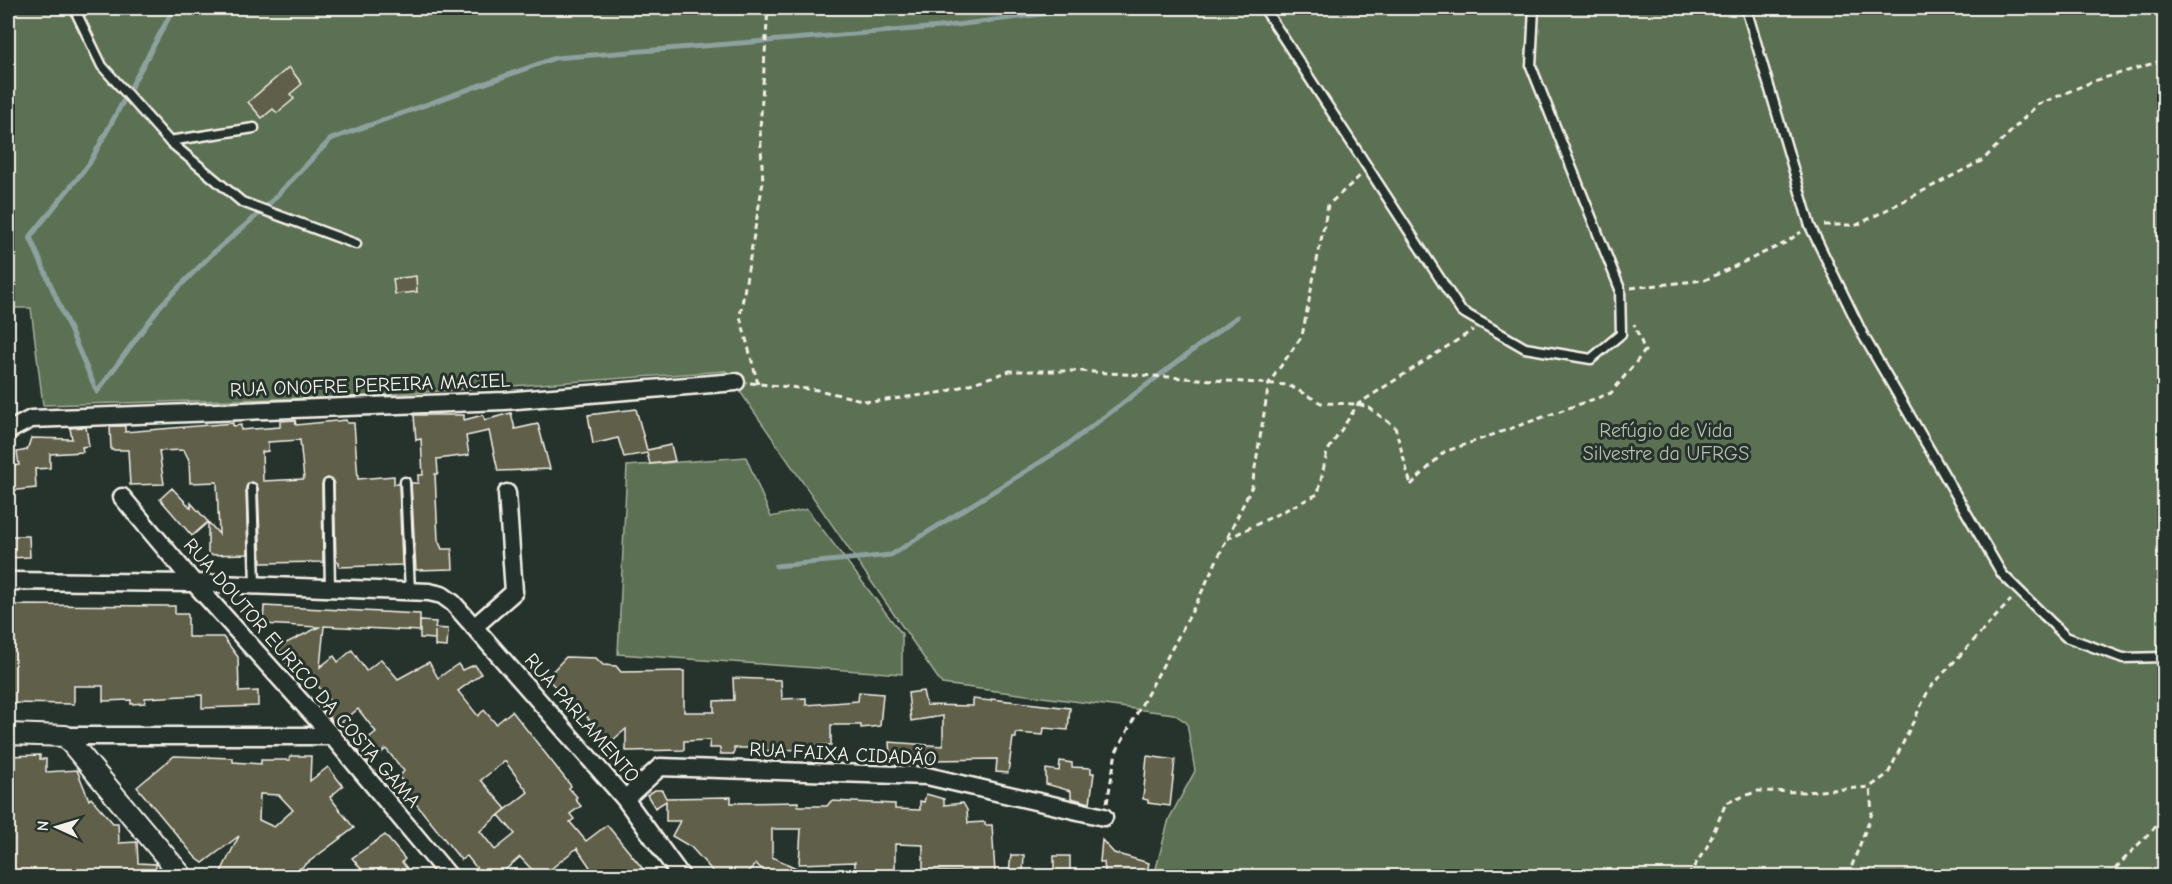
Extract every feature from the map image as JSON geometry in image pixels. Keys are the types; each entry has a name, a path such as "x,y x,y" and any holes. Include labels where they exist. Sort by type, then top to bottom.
{"street":[{"name":"RUA ONOFRE PEREIRA MACIEL","path":"8,431 31,419 504,401 736,382"},
{"path":"474,627 514,592 507,493"},
{"name":"RUA DOUTOR EURICO DA COSTA GAMA","path":"122,497 194,582 332,736 449,876"},
{"path":"8,581 194,582 410,591"},
{"name":"RUA PARLAMENTO","path":"410,591 442,595 474,627 625,799 681,876"},
{"path":"8,734 332,736"},
{"path":"65,736 182,876"},
{"name":"RUA FAIXA CIDADÃO","path":"625,799 660,767 927,776 1104,817"}],"lane":[{"path":"74,8 102,66 169,141 242,202 356,244"},
{"path":"1264,8 1461,311 1525,348 1591,359 1621,334 1620,289 1531,66 1534,8"},
{"path":"1746,8 1810,226 1863,335 2002,574 2066,636 2123,658 2164,657"},
{"path":"169,141 254,128"},
{"path":"405,482 410,591"},
{"path":"328,484 330,588"},
{"path":"252,488 255,585"}],"path":[{"path":"758,384 740,316 763,182 760,129 768,8"},
{"path":"1620,289 1705,280 1785,243 1810,226 1857,225 1983,160 2037,105 2094,81 2164,60"},
{"path":"1104,817 1116,752 1197,602 1252,486 1269,383 1302,336 1328,205 1368,168"},
{"path":"736,382 818,390 871,402 945,392 1010,371 1079,371 1288,385 1320,403 1358,404 1368,407 1395,427 1411,485 1444,452 1611,393 1645,351 1632,320"},
{"path":"1227,539 1318,494 1327,452 1358,404 1472,331 1480,322"},
{"path":"1688,876 1708,845 1726,803 1758,791 1806,792 1870,787 1888,774 1929,689 2020,590"},
{"path":"1848,876 1872,813 1870,787"},
{"path":"2108,876 2162,820 2164,802"},
{"path":"1200,868 1218,876"}],"green space":[{"name":"Refúgio de Vida Silvestre da UFRGS","path":"8,8 2164,8 2164,876 1154,876 1169,819 1195,771 1187,723 1174,714 942,684 726,371 352,397 43,405 31,308 8,308"},
{"path":"746,457 771,517 807,509 902,634 902,674 618,654 627,466"}],"building":[{"path":"289,67 302,84 290,94 294,99 277,113 273,109 262,118 248,102"},
{"path":"416,276 417,292 395,294 393,279"},
{"path":"636,409 647,450 671,445 675,461 650,464 647,453 624,457 618,438 593,444 588,415"},
{"path":"511,413 515,429 538,424 550,469 498,471 489,431 466,436 469,455 437,459 438,474 435,474 438,540 442,549 452,549 453,569 416,570 411,483 418,483 418,475 423,475 421,439 416,440 414,415 464,415 464,420 483,415 485,420"},
{"path":"295,420 296,425 346,420 347,423 354,423 358,479 394,476 394,484 399,484 402,565 339,567 339,562 336,562 334,484 328,478 322,484 323,562 261,563 258,488 252,482 246,488 248,554 208,555 208,522 192,536 160,499 172,488 191,508 191,503 219,534 217,482 190,483 189,460 184,450 159,451 164,484 130,485 128,450 111,450 110,426 125,426 125,432 233,423 233,426 241,425 241,430 280,427 280,421","holes":["300,440 304,479 263,481 262,452 268,451 268,442"]},
{"path":"86,427 89,446 82,447 83,452 50,454 50,468 35,469 36,488 8,491 8,466 19,465 17,452 27,450 31,438 72,439 70,428"},
{"path":"8,536 29,536 30,557 8,558"},
{"path":"8,605 175,606 175,614 188,614 188,637 223,637 238,657 239,692 258,691 258,706 202,708 202,695 145,698 145,703 131,704 131,700 103,701 103,686 74,686 74,704 8,703"},
{"path":"264,606 420,614 420,631 324,626 320,667 334,656 338,662 352,650 366,671 381,659 398,679 429,662 438,678 458,664 462,670 475,665 481,674 458,691 478,716 484,710 496,724 512,711 571,786 569,788 577,797 575,799 581,806 570,814 574,819 570,822 586,841 607,825 643,869 634,876 596,876 577,848 542,876 538,876 520,857 498,876 483,876 467,856 461,860 401,785 404,783 399,777 404,771 386,749 369,763 356,748 376,732 358,709 337,726 321,707 329,700 298,660 288,666 278,647 319,627 263,624","holes":["505,761 528,792 499,815 515,834 495,850 480,831 506,809 481,780"]},
{"path":"420,621 436,622 435,628 448,629 447,647 435,646 435,639 420,638"},
{"path":"566,657 596,658 603,665 616,666 621,672 684,671 684,712 714,712 714,701 734,700 733,678 781,680 782,699 806,698 806,705 858,701 859,692 883,694 880,726 861,728 861,725 831,725 831,745 807,745 808,749 759,751 759,748 734,748 734,754 720,754 720,748 709,748 710,740 684,741 684,750 626,751 626,729 608,744 584,713 546,678"},
{"path":"923,691 926,705 973,706 973,699 991,701 991,699 1070,708 1068,730 1044,728 1043,735 1016,733 1016,738 1013,738 1008,773 996,772 997,759 931,760 909,759 910,755 890,756 889,742 943,746 943,716 911,721 908,693"},
{"path":"40,755 40,759 46,759 46,772 77,770 89,800 91,798 113,823 118,823 119,843 137,842 138,863 156,864 156,876 8,876 8,756"},
{"path":"174,756 233,758 233,762 261,764 261,760 290,760 290,756 311,756 310,781 328,767 343,786 330,797 354,828 290,876 219,876 239,836 203,863 196,858 137,787","holes":["260,794 279,795 293,810 274,827 259,820"]},
{"path":"1147,756 1175,760 1170,806 1148,803 1148,800 1143,799"},
{"path":"1060,761 1072,763 1072,767 1091,768 1091,773 1094,773 1090,803 1071,798 1071,791 1046,784 1046,769 1059,771"},
{"path":"655,790 662,790 666,798 731,797 731,803 798,802 798,806 827,806 831,801 895,804 895,809 920,810 920,801 924,802 926,794 944,799 944,805 963,803 967,810 968,823 985,822 985,825 992,825 995,873 923,871 923,845 895,844 895,876 855,876 855,862 799,864 801,829 772,829 772,857 814,876 770,876 756,864 743,876 717,876 691,847 672,836 680,821 666,821 666,801 655,808 647,795"},
{"path":"385,835 405,859 402,862 413,876 387,876 381,868 367,876 352,858"},
{"path":"1102,840 1114,853 1149,863 1146,876 1122,876 1105,872 1104,862 1100,862"},
{"path":"1011,855 1024,855 1023,874 1009,873"},
{"path":"1054,856 1070,856 1070,875 1054,875"}],"waterway":[{"path":"174,8 89,164 30,237 97,392 161,305 212,254 263,210 331,139 555,58 940,27 1090,8"},
{"path":"776,566 891,555 1063,448 1237,317"}]}
